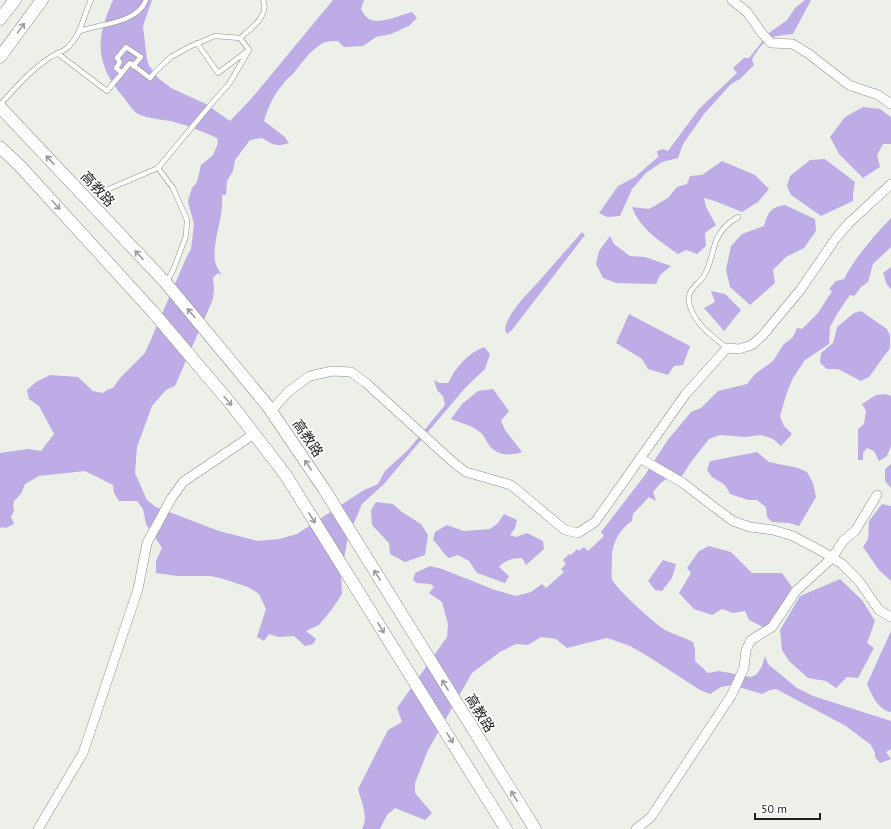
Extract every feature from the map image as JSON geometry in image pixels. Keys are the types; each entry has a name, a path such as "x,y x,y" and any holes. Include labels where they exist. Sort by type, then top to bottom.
{"main road":[{"path":"0,19 15,0"},
{"path":"0,57 42,0"},
{"name":"高教路","path":"0,106 166,283 217,343 271,411 324,489 535,829"},
{"path":"0,147 20,166 153,312 203,371 285,474 506,829"}],"street":[{"path":"732,0 747,12 760,32 771,43 793,44 809,54 849,85 878,95 891,104"},
{"path":"271,411 290,391 310,376 332,371 351,372 366,383 454,463 466,472 511,485 565,530 578,533 595,522 685,395 727,348 739,348 752,345 764,335 801,289 836,238 848,224 891,184"},
{"path":"38,829 83,753 138,589 147,543 170,499 183,482 254,434"},
{"path":"640,458 683,483 733,521 750,528 773,530 793,536 842,564 859,581 879,610 891,617"},
{"path":"636,829 651,817 731,696 744,668 746,650 751,640 772,626 796,591 832,558 844,541 855,531 878,495"}],"lane":[{"path":"0,106 26,77 49,58 68,48 80,31 86,10 91,0"},
{"path":"80,31 119,21 134,14 145,4 146,0"},
{"path":"57,53 107,91 130,63 150,78 171,57 197,43 215,36 240,38 253,28 262,15 263,0"},
{"path":"240,38 249,50"},
{"path":"197,43 218,73 249,50"},
{"path":"122,73 116,68 120,62 117,58 126,47 141,58 134,66"},
{"path":"104,191 158,168 229,84 249,50"},
{"path":"158,168 173,188 187,220 186,236 174,268 166,283"},
{"path":"727,348 703,328 694,315 688,300 691,292 705,275 712,259 716,240 729,223 738,217"}],"shaded area":[{"path":"113,0 152,0 143,26 147,60 150,67 158,78 171,88 206,104 230,121 251,99 333,0 364,0 361,9 369,19 373,21 384,20 412,12 417,18 409,26 391,34 376,37 363,46 344,47 338,41 323,43 310,53 274,96 264,121 285,137 289,143 275,145 262,138 250,140 235,160 233,171 227,181 226,195 222,195 221,212 215,245 215,261 222,275 218,273 213,278 213,299 175,386 166,390 152,406 137,447 135,473 147,500 156,507 219,531 258,541 279,539 297,534 364,490 378,484 385,471 408,450 445,405 443,396 437,390 434,380 439,383 448,383 467,357 484,347 490,354 485,369 465,388 384,484 362,504 348,537 341,574 342,594 319,625 306,631 316,639 313,644 305,646 294,636 279,637 269,634 264,641 257,637 266,609 259,594 248,587 210,576 177,576 156,573 156,561 162,548 146,524 143,509 137,501 119,501 114,493 113,485 85,471 39,476 25,484 21,494 14,501 14,511 11,517 14,524 6,528 0,528 0,453 28,449 41,451 54,434 39,406 29,399 27,390 36,382 50,375 78,377 93,391 103,393 113,388 121,377 145,353 191,249 194,224 188,202 192,188 197,182 201,165 213,155 218,143 217,138 191,127 138,114 132,109 114,86 103,63 101,51 103,27"},
{"path":"805,0 811,0 793,34 773,37 764,42 752,59 754,65 740,79 731,84 704,114 683,144 678,158 662,162 646,173 632,189 620,216 607,217 599,213 618,186 635,177 658,157 657,151 663,149 668,151 699,109 737,73 733,68 744,58 749,58 769,33 787,20 795,8"},
{"path":"863,107 880,109 891,117 891,144 883,144 877,155 880,167 863,178 839,154 830,137 845,117"},
{"path":"825,159 855,182 853,201 821,216 791,195 787,186 790,176 810,160"},
{"path":"722,161 755,175 769,189 758,202 742,212 704,198 706,207 716,225 705,233 706,246 697,254 686,250 678,254 645,228 635,215 632,207 649,209 668,198 677,187 687,184 690,176 702,175"},
{"path":"785,205 815,219 816,231 804,248 786,257 773,270 775,283 750,305 730,287 726,270 731,246 742,234 764,226 770,211 776,207"},
{"path":"891,218 891,247 873,264 868,282 861,287 854,296 850,295 837,314 830,327 829,344 805,360 793,378 780,416 784,426 792,434 781,446 773,439 761,435 745,437 720,435 709,439 682,476 672,477 662,482 653,492 656,501 649,497 633,514 632,521 620,532 612,551 612,579 627,597 660,627 693,642 695,649 695,661 708,673 719,671 751,677 757,674 762,666 765,656 768,664 797,688 813,696 891,721 891,749 886,752 891,759 880,763 875,757 875,753 871,745 846,726 776,689 762,694 732,685 721,687 710,694 700,690 630,646 607,638 567,648 556,639 541,637 528,645 516,644 500,652 472,673 428,750 415,783 415,793 432,813 425,820 395,808 387,815 380,829 362,829 365,814 358,789 388,730 402,722 397,708 447,637 448,624 442,602 429,593 434,587 431,584 417,583 413,580 415,573 430,566 442,569 495,590 516,596 531,592 542,584 546,588 564,572 561,569 566,564 563,560 569,554 571,555 577,549 579,551 584,547 588,551 604,536 601,532 645,475 667,441 691,412 701,408 718,391 747,384 755,374 773,361 783,345 793,337 797,328 802,329 818,313 832,291 829,289 836,281 844,279 865,247"},
{"path":"582,232 585,235 512,330 507,334 505,330 507,323 514,310"},
{"path":"610,236 614,244 630,256 645,257 671,266 660,275 656,284 616,283 603,278 596,264 599,251"},
{"path":"891,267 891,289 887,285 883,273"},
{"path":"711,291 725,294 741,310 724,331 704,308 715,302"},
{"path":"861,311 887,329 890,336 890,348 869,377 861,381 838,369 827,369 820,363 821,353 833,343 837,327 854,313"},
{"path":"629,314 690,346 683,365 674,366 668,375 648,369 642,359 616,343"},
{"path":"493,389 509,411 501,421 505,430 522,452 513,454 500,453 492,449 479,431 451,419 462,404 478,391"},
{"path":"885,394 891,396 891,446 887,456 879,461 874,451 867,448 863,453 863,460 858,460 858,429 864,424 866,411 862,404 876,395"},
{"path":"757,452 769,462 798,468 807,472 813,483 816,497 799,526 789,523 772,522 767,517 766,507 757,500 748,500 730,494 725,485 712,477 707,470 710,461"},
{"path":"891,464 891,488 885,481 885,469"},
{"path":"376,502 393,504 402,512 421,524 428,535 425,555 405,562 390,554 389,543 372,525 371,510"},
{"path":"882,504 891,506 891,581 879,570 863,547 868,539 869,521"},
{"path":"504,514 517,520 515,528 510,535 516,537 527,533 543,541 544,549 526,565 522,558 515,558 501,565 499,567 509,576 505,583 477,573 469,561 458,555 449,558 433,540 435,532 447,525 464,531 490,529 498,523"},
{"path":"709,546 731,552 752,573 782,573 792,587 779,613 765,628 749,620 745,611 733,613 722,609 712,615 694,609 679,593 691,573 687,568 699,551"},
{"path":"663,560 676,564 672,578 662,591 655,590 648,581"},
{"path":"840,579 862,600 875,621 867,643 874,648 858,678 847,677 836,688 826,681 808,678 789,661 782,650 780,630 800,596"},
{"path":"891,631 891,712 886,711 879,705 873,697 867,684"}]}
